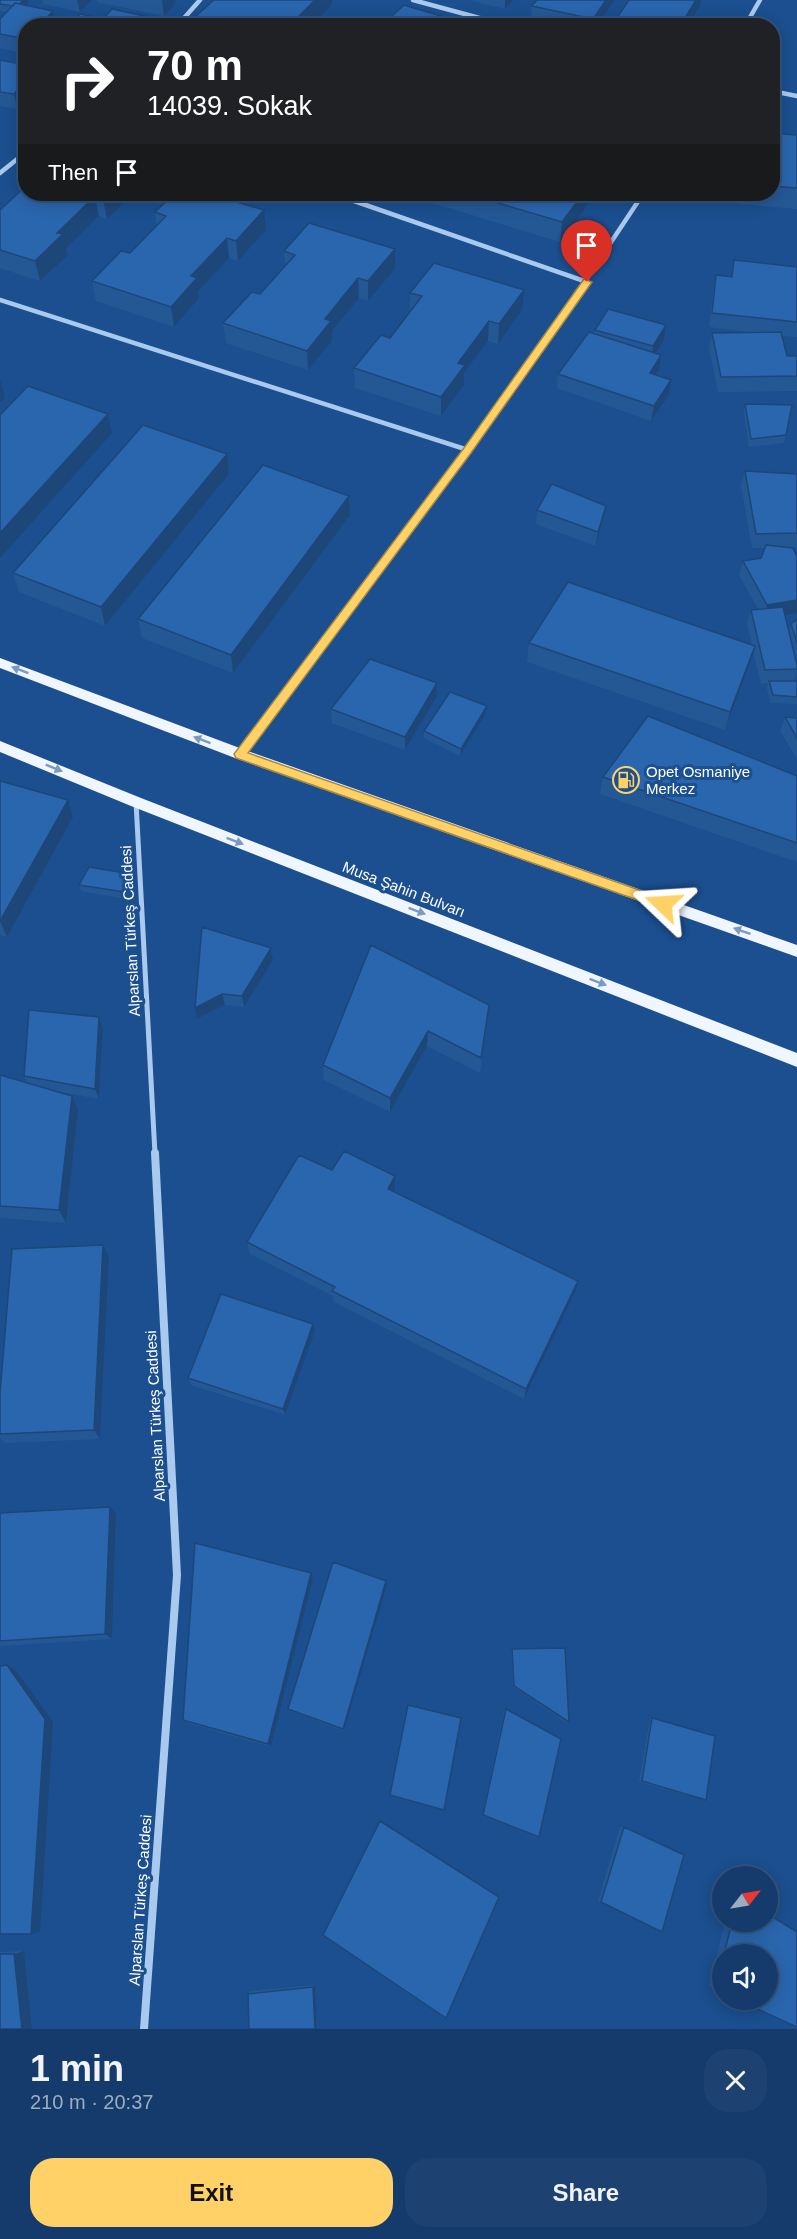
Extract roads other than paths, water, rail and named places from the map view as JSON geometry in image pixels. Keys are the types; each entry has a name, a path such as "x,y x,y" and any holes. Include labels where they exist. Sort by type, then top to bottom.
{"main road":[{"path":"0,663 240,754 797,951"},
{"name":"Musa Şahin Bulvarı","path":"0,746 136,802 797,1060"}],"street":[{"path":"184,18 200,0"},
{"path":"413,0 479,18"},
{"path":"750,18 760,0"},
{"path":"780,93 797,96"},
{"path":"0,173 18,158"},
{"path":"354,201 587,282"},
{"path":"240,754 468,450 587,282 639,201"},
{"path":"0,300 468,450"},
{"name":"Alparslan Türkeş Caddesi","path":"136,802 177,1575 144,2029"}],"place":[{"name":"Opet Osmaniye Merkez","path":"626,780"}]}
